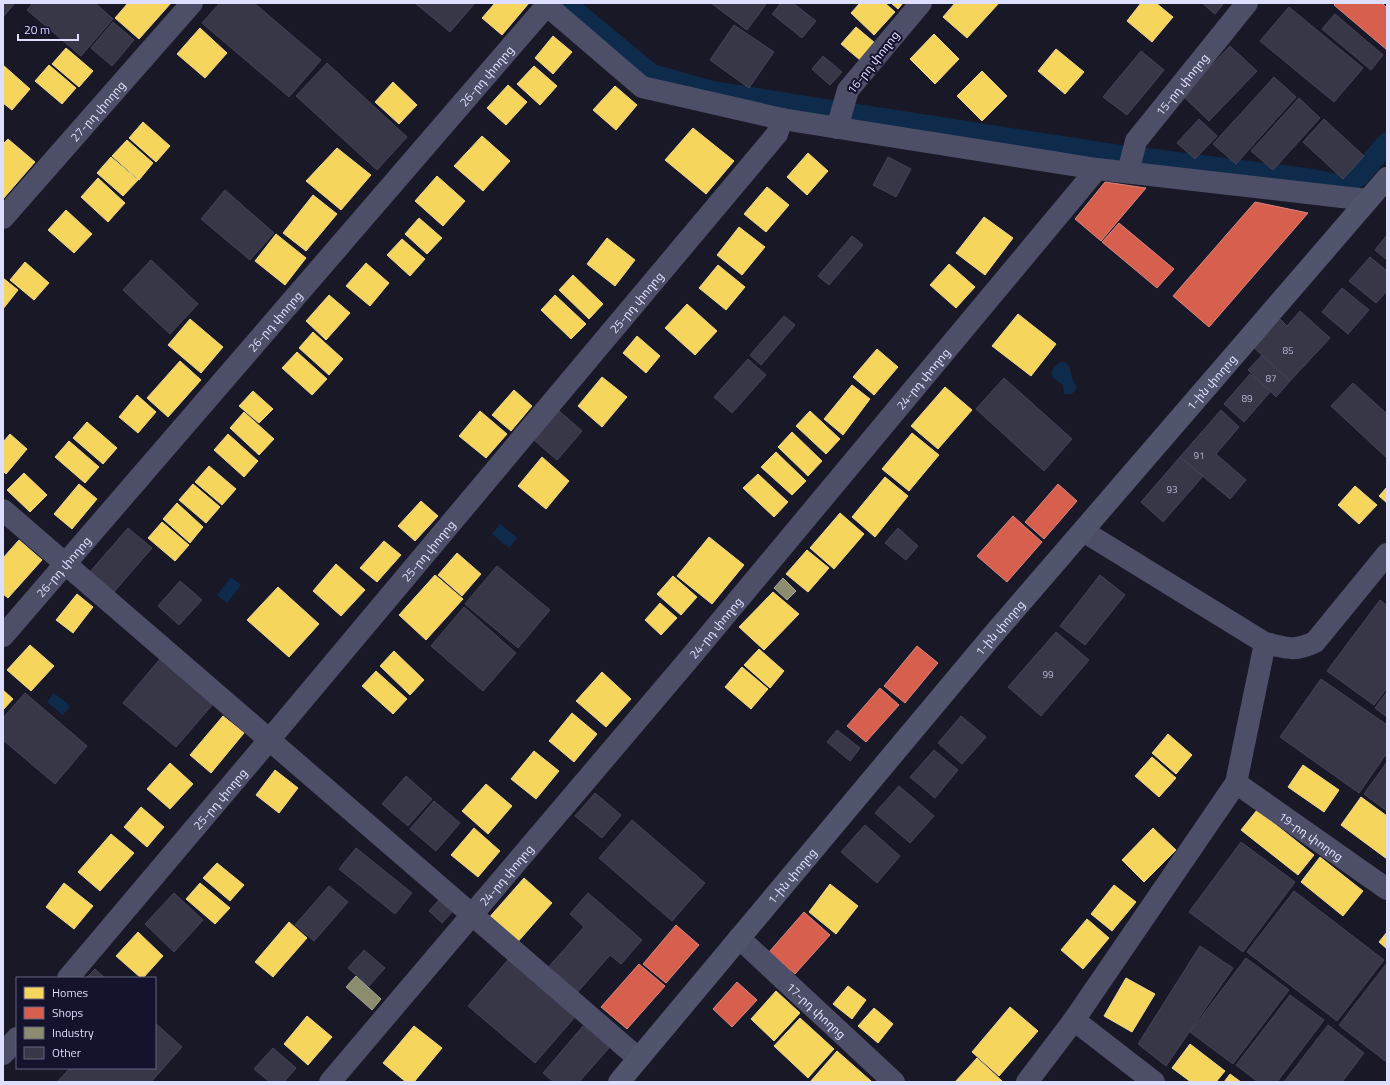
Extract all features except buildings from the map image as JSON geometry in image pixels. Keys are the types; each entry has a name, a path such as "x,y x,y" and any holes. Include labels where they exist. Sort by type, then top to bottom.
{"main road":[{"name":"1-ին փողոց","path":"619,1082 986,642 1387,178"}],"street":[{"name":"27-րդ փողոց","path":"3,218 192,3"},
{"name":"16-րդ փողոց","path":"838,128 848,90 921,3"},
{"name":"15-րդ փողոց","path":"1128,172 1136,141 1247,3"},
{"path":"546,4 642,87 782,119 1097,169 1368,200"},
{"name":"26-րդ փողոց","path":"3,636 546,4"},
{"name":"25-րդ փողոց","path":"69,977 777,134 782,119"},
{"name":"24-րդ փողոց","path":"330,1082 689,659 1097,169"},
{"path":"3,510 638,1058"},
{"path":"1083,531 1265,643 1289,648 1303,648 1315,642 1387,554"},
{"path":"1027,1082 1074,1020 1236,783 1265,643"},
{"name":"19-րդ փողոց","path":"1236,783 1387,889"},
{"name":"17-րդ փողոց","path":"739,938 894,1082"},
{"path":"1074,1020 1154,1082"},
{"path":"3,1054 16,1039"}],"water":[{"path":"1060,362 1066,363 1070,369 1072,379 1077,387 1073,393 1064,394 1063,385 1052,377 1052,370"},
{"path":"500,524 517,538 509,548 492,534"},
{"path":"231,577 241,585 227,603 217,595"},
{"path":"54,693 70,706 63,715 47,702"}],"waterway":[{"path":"565,3 651,74 710,91 834,111"},
{"path":"853,114 1123,156"},
{"path":"1142,158 1310,179 1342,186 1359,176 1387,143"}]}
